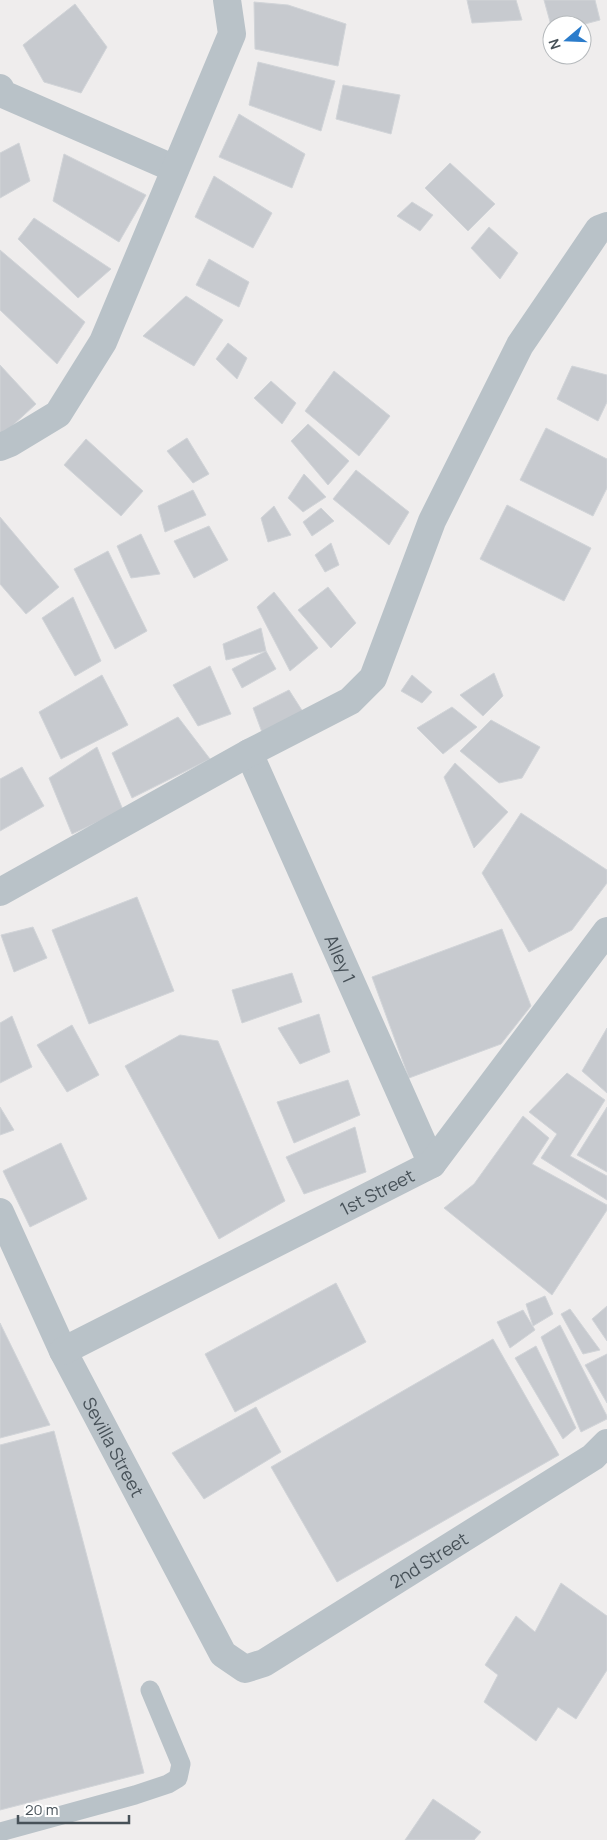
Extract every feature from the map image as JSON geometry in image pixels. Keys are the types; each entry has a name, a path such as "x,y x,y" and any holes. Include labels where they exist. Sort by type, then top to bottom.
{"street":[{"path":"0,447 58,414 103,342 232,34 227,0"},
{"path":"0,88 3,94 175,168"},
{"path":"0,892 249,753 350,701 374,678 432,521 520,344 599,229 607,226"},
{"name":"Alley 1","path":"249,753 432,1164"},
{"name":"1st Street","path":"63,1351 432,1164 607,931"},
{"name":"Sevilla Street","path":"0,1212 63,1351 223,1654 245,1669"},
{"name":"2nd Street","path":"245,1669 264,1663 602,1456"}],"lane":[{"path":"0,1832 135,1795 168,1784 178,1778 181,1764 150,1690"}],"building":[{"path":"467,0 516,0 522,20 472,23"},
{"path":"544,0 595,0 600,20 592,22 592,15 548,15"},
{"path":"254,2 288,5 346,24 338,66 255,49"},
{"path":"75,4 107,47 81,93 44,82 23,45"},
{"path":"258,62 335,81 321,131 249,105"},
{"path":"343,85 400,95 391,134 336,119"},
{"path":"239,114 305,154 292,188 219,157"},
{"path":"19,143 30,181 0,198 0,153"},
{"path":"64,154 146,195 119,242 53,201"},
{"path":"450,163 495,204 468,231 425,188"},
{"path":"214,176 272,213 253,248 195,217"},
{"path":"412,202 433,215 420,231 397,216"},
{"path":"34,218 111,269 78,298 18,239"},
{"path":"489,227 518,253 500,279 471,248"},
{"path":"0,250 85,322 57,364 0,310"},
{"path":"209,259 249,282 239,307 196,285"},
{"path":"186,296 223,320 194,366 143,336"},
{"path":"228,343 247,358 237,379 216,359"},
{"path":"0,365 36,404 0,437"},
{"path":"572,366 607,375 607,402 598,421 557,399"},
{"path":"334,371 390,416 359,456 305,411"},
{"path":"271,381 296,403 282,424 254,398"},
{"path":"308,424 349,461 328,485 291,441"},
{"path":"546,428 607,459 607,488 593,516 520,480"},
{"path":"187,438 209,474 193,483 167,451"},
{"path":"86,439 143,491 121,516 64,465"},
{"path":"356,470 409,512 389,545 333,499"},
{"path":"304,474 326,497 303,512 288,498"},
{"path":"193,490 206,515 165,532 158,506"},
{"path":"507,505 591,548 564,601 480,559"},
{"path":"274,506 291,535 268,542 261,518"},
{"path":"321,508 334,521 312,536 303,522"},
{"path":"0,517 59,587 26,614 0,584"},
{"path":"209,526 228,560 194,578 174,541"},
{"path":"141,534 160,574 131,578 117,546"},
{"path":"331,543 339,565 325,572 315,555"},
{"path":"108,551 147,631 115,649 74,569"},
{"path":"328,587 356,623 331,648 298,610"},
{"path":"274,592 318,648 290,671 257,607"},
{"path":"73,597 101,661 75,676 42,618"},
{"path":"261,628 266,651 226,660 223,644"},
{"path":"266,651 276,669 242,688 232,669"},
{"path":"210,666 231,714 198,726 173,685"},
{"path":"494,673 503,696 483,716 460,695"},
{"path":"102,675 128,725 61,759 39,712"},
{"path":"412,675 432,692 422,703 401,691"},
{"path":"289,690 303,712 263,735 253,708"},
{"path":"452,707 477,727 443,754 417,728"},
{"path":"178,717 210,759 132,798 112,753"},
{"path":"491,720 540,747 522,778 499,783 460,751"},
{"path":"97,747 123,810 72,834 49,778"},
{"path":"455,763 508,812 474,848 444,777"},
{"path":"22,767 44,806 0,831 0,779"},
{"path":"521,813 607,870 607,883 572,930 529,952 482,873"},
{"path":"137,897 174,991 89,1024 52,930"},
{"path":"33,927 47,958 14,972 1,935"},
{"path":"502,929 531,1006 501,1044 409,1078 372,977"},
{"path":"292,973 302,1002 242,1023 232,990"},
{"path":"319,1014 330,1052 300,1064 278,1028"},
{"path":"12,1016 32,1067 0,1083 0,1023"},
{"path":"72,1025 99,1075 67,1092 37,1045"},
{"path":"607,1028 607,1093 582,1071"},
{"path":"180,1035 218,1041 285,1201 219,1239 125,1066"},
{"path":"567,1073 605,1100 570,1156 607,1176 607,1200 541,1158 557,1134 529,1112"},
{"path":"348,1080 360,1115 294,1143 277,1102"},
{"path":"0,1107 14,1130 0,1135"},
{"path":"607,1107 607,1172 577,1155"},
{"path":"523,1116 549,1138 532,1164 607,1205 607,1210 552,1295 444,1208 474,1184"},
{"path":"355,1127 366,1172 304,1194 286,1157"},
{"path":"61,1143 87,1199 30,1227 3,1171"},
{"path":"336,1283 366,1342 235,1412 205,1354"},
{"path":"545,1296 553,1314 533,1326 526,1304"},
{"path":"607,1306 607,1341 592,1319"},
{"path":"570,1309 600,1350 583,1354 561,1314"},
{"path":"523,1310 535,1330 510,1348 497,1322"},
{"path":"0,1323 50,1425 0,1438"},
{"path":"560,1325 607,1416 607,1419 581,1432 541,1337"},
{"path":"493,1339 559,1455 337,1582 271,1467"},
{"path":"536,1346 576,1428 563,1439 515,1358"},
{"path":"607,1354 607,1403 585,1365"},
{"path":"256,1407 281,1452 204,1499 172,1453"},
{"path":"54,1431 144,1773 0,1810 0,1445"},
{"path":"561,1583 607,1616 607,1670 576,1719 558,1707 536,1741 484,1702 498,1675 485,1665 516,1616 535,1632"},
{"path":"433,1799 481,1832 474,1840 405,1840"}]}
